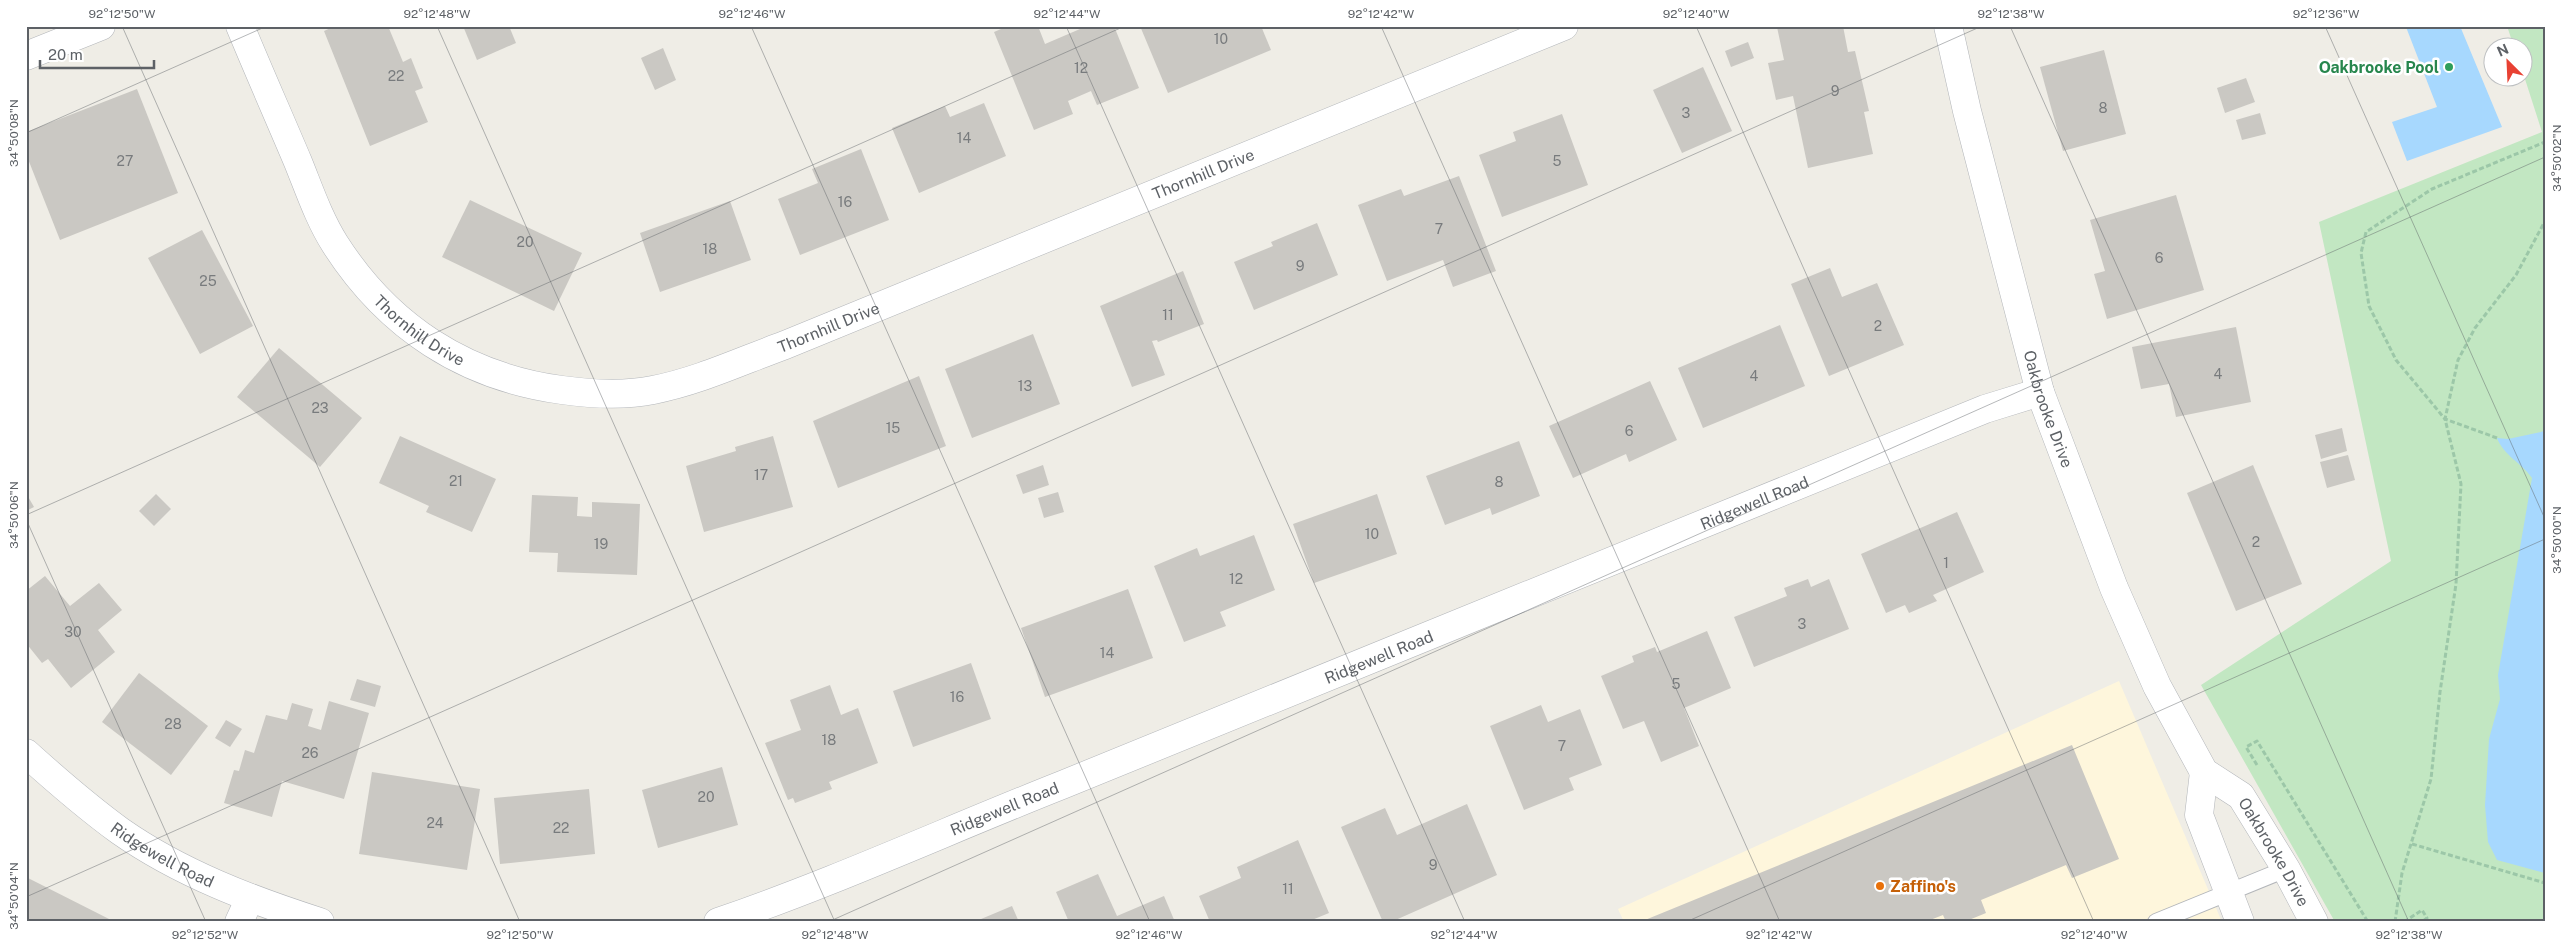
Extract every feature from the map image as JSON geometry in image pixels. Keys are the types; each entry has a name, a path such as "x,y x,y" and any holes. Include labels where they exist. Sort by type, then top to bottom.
{"street":[{"path":"26,56 101,26"},
{"name":"Thornhill Drive","path":"240,26 317,208 334,243 356,274 394,316 440,350 491,374 529,386 590,394 650,390 690,381 785,345 1564,26"},
{"name":"Oakbrooke Drive","path":"1948,26 1967,111 2040,392 2114,588 2157,686 2204,772 2241,796 2286,869 2314,922"},
{"name":"Ridgewell Road","path":"718,922 786,898 1003,808 1243,713 1985,409 2040,392"},
{"name":"Ridgewell Road","path":"26,754 121,831 182,868 244,910 320,922"},
{"path":"2204,772 2199,815 2240,922"}],"lane":[{"path":"2156,922 2286,869"}],"path":[{"path":"2395,922 2402,873 2430,779 2440,692 2456,584 2461,484 2445,420 2396,360 2370,306 2361,253 2366,232 2432,189 2545,142"},
{"path":"2445,420 2458,360 2475,328 2516,275 2545,222"},
{"path":"2445,420 2497,438"},
{"path":"2261,771 2246,747 2257,740 2368,922"},
{"path":"2412,844 2545,883"},
{"path":"2404,922 2422,910 2427,918 2422,922"}],"shaded area":[{"path":"2119,681 2222,922 1624,922 1618,909"}],"green space":[{"path":"2507,26 2545,26 2545,922 2335,922 2201,685 2391,561 2319,222 2542,132 2528,88 2534,88 2534,38 2511,38"}],"water":[{"name":"Oakbrooke Pool","path":"2460,26 2484,84 2484,88 2486,88 2502,127 2407,161 2392,122 2437,107 2406,27"},
{"path":"2545,431 2545,873 2497,860 2488,842 2485,805 2489,739 2500,699 2498,675 2532,478 2504,450 2497,438 2508,439"}],"building":[{"path":"335,26 388,26 403,62 411,58 423,88 415,91 428,122 370,146 324,31"},
{"path":"463,26 509,26 516,43 477,60"},
{"path":"1008,26 1038,26 1045,44 1087,26 1114,26 1139,88 1097,105 1091,91 1068,101 1073,114 1034,130 994,32"},
{"path":"1140,26 1261,26 1271,50 1168,93"},
{"path":"1843,26 1848,52 1855,51 1869,111 1864,112 1873,154 1808,168 1793,96 1776,100 1768,63 1784,60 1777,27"},
{"path":"1748,42 1754,58 1731,67 1725,51"},
{"path":"663,48 676,80 655,90 641,58"},
{"path":"2104,50 2126,134 2063,151 2040,67"},
{"path":"1703,67 1732,131 1682,153 1653,90"},
{"path":"2246,78 2255,102 2225,113 2217,88"},
{"path":"137,89 178,193 60,240 26,154 26,132"},
{"path":"984,103 1006,156 919,193 892,128 945,106 950,117"},
{"path":"2260,113 2266,134 2242,140 2236,120"},
{"path":"1562,114 1588,185 1502,217 1479,155 1516,141 1513,132"},
{"path":"861,149 889,220 800,255 778,199 818,183 812,169"},
{"path":"1459,176 1496,271 1453,287 1443,260 1387,281 1358,205 1401,189 1404,196"},
{"path":"2176,195 2204,290 2107,319 2094,274 2105,271 2090,220"},
{"path":"470,200 582,253 554,311 442,257"},
{"path":"730,201 751,260 660,292 640,233"},
{"path":"1317,223 1338,275 1254,310 1234,262 1273,246 1271,242"},
{"path":"202,230 253,326 200,354 148,258"},
{"path":"1830,268 1842,297 1877,283 1904,345 1829,376 1791,284"},
{"path":"1183,271 1204,324 1158,342 1157,340 1152,341 1165,375 1132,387 1100,306"},
{"path":"1780,325 1805,386 1703,428 1678,368"},
{"path":"2236,327 2251,402 2176,417 2169,384 2141,389 2132,347"},
{"path":"1033,334 1060,404 972,438 945,369"},
{"path":"279,348 362,418 320,467 237,397"},
{"path":"919,376 946,446 838,488 813,421"},
{"path":"1650,381 1677,440 1629,462 1626,454 1573,478 1549,426"},
{"path":"2342,428 2347,451 2321,459 2315,435"},
{"path":"400,436 496,479 472,532 426,512 429,506 379,483"},
{"path":"773,436 793,507 704,532 686,466 736,451 735,447"},
{"path":"1519,441 1540,496 1492,515 1490,508 1445,525 1426,476"},
{"path":"2348,455 2355,480 2327,488 2320,462"},
{"path":"1043,465 1049,485 1023,494 1016,475"},
{"path":"2253,465 2302,584 2236,611 2187,493"},
{"path":"1058,492 1064,512 1044,518 1038,498"},
{"path":"26,493 34,507 26,511"},
{"path":"156,494 171,509 154,526 139,511"},
{"path":"1377,494 1397,554 1314,583 1293,524"},
{"path":"532,495 578,497 577,516 592,517 592,502 640,504 637,575 557,572 558,553 529,552"},
{"path":"1957,512 1984,572 1933,595 1937,601 1909,613 1905,605 1886,613 1861,554"},
{"path":"1254,535 1275,590 1220,612 1226,626 1184,642 1154,566 1197,548 1200,556"},
{"path":"45,576 70,606 99,583 122,610 98,630 115,652 71,688 48,659 42,663 26,643 26,591"},
{"path":"1808,579 1811,587 1829,579 1849,629 1754,667 1734,617 1787,596 1784,588"},
{"path":"1128,589 1153,658 1045,697 1021,628"},
{"path":"1707,631 1731,688 1684,708 1699,746 1661,762 1644,721 1623,729 1601,676 1634,662 1632,656 1655,647 1657,652"},
{"path":"971,663 991,719 913,747 893,691"},
{"path":"139,673 208,726 171,775 102,722"},
{"path":"357,679 381,686 375,707 350,700"},
{"path":"830,685 841,715 858,708 878,763 829,782 832,789 795,803 793,798 788,800 765,743 801,730 790,700"},
{"path":"329,701 369,713 344,799 282,781 272,817 224,803 234,770 239,771 245,750 254,753 266,715 287,720 292,703 313,709 308,726 321,730"},
{"path":"1541,705 1548,722 1580,709 1602,765 1569,778 1574,790 1524,810 1490,726"},
{"path":"226,720 242,729 230,747 215,738"},
{"path":"2072,745 2119,859 2072,878 2066,865 1981,900 1986,913 1964,922 1946,922 1943,915 1925,922 1646,922 1645,920"},
{"path":"722,767 738,825 658,848 642,790"},
{"path":"372,772 480,789 467,870 359,854"},
{"path":"589,789 595,854 500,864 494,798"},
{"path":"1467,804 1497,875 1391,922 1383,922 1341,827 1385,808 1397,835"},
{"path":"1298,840 1329,913 1307,922 1210,922 1199,896 1241,878 1237,867"},
{"path":"1098,874 1117,916 1164,896 1175,922 1069,922 1056,892"},
{"path":"26,877 115,922 26,922"},
{"path":"1012,906 1019,922 974,922"}],"place":[{"name":"Oakbrooke Pool","path":"2449,67"},
{"name":"Zaffino's","path":"1880,886"}]}
